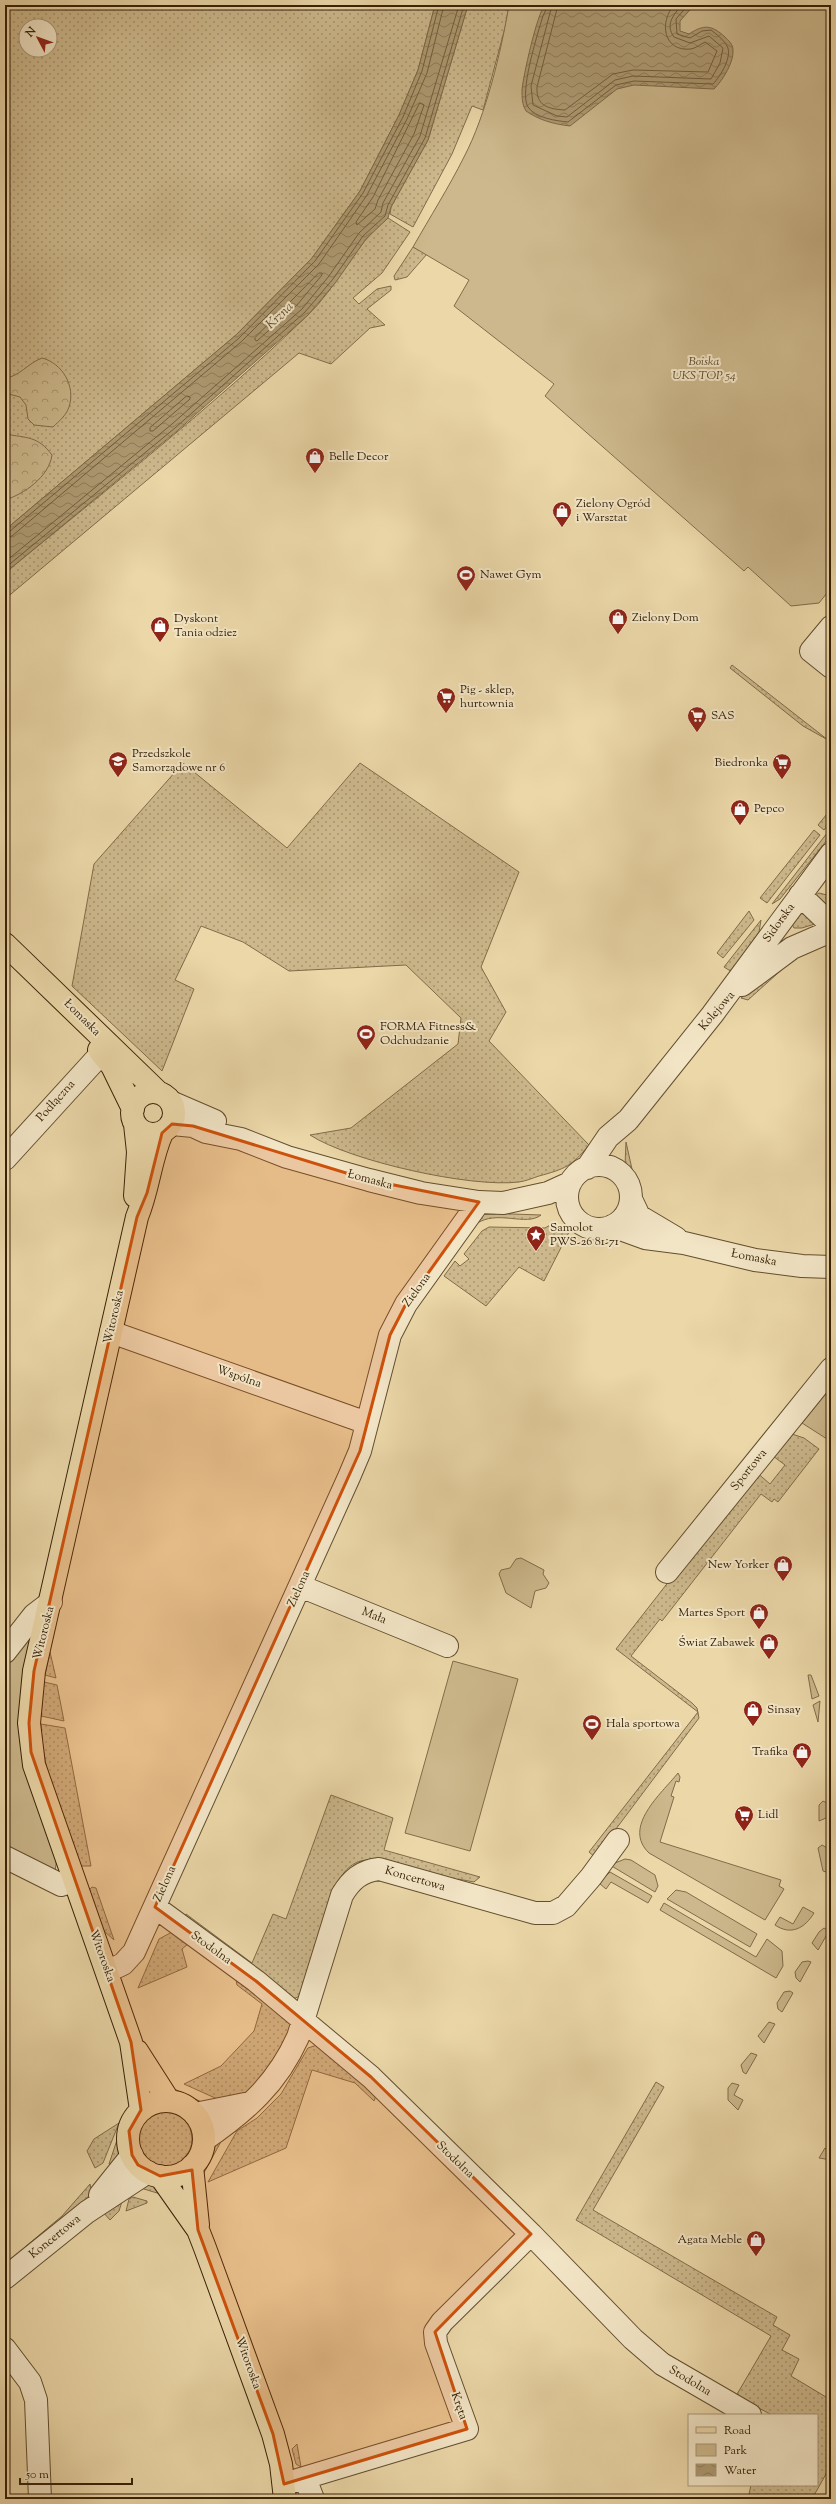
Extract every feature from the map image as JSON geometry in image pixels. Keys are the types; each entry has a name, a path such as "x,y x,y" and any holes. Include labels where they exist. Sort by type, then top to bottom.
{"main road":[{"name":"Łomaska","path":"5,944 105,1049"},
{"name":"Łomaska","path":"5,959 105,1049 165,1097"},
{"name":"Witoroska","path":"105,1049 134,1116 138,1152 135,1192 137,1217"},
{"path":"165,1097 142,1095 134,1116 145,1133 167,1129"},
{"name":"Witoroska","path":"141,2110 131,2042 108,1971 74,1881 34,1765 29,1734 34,1671 51,1602 137,1217 147,1193 156,1146 175,1115 165,1097"},
{"name":"Witoroska","path":"131,2042 169,2101"},
{"path":"169,2101 188,2107 195,2114 202,2126 204,2140 198,2158 192,2166 183,2173 154,2174 138,2165 132,2155 128,2143 129,2131 133,2120 141,2110 154,2102 169,2101"},
{"name":"Witoroska","path":"192,2166 193,2192 198,2230 273,2434 284,2492"},
{"name":"Witoroska","path":"154,2174 198,2230"}],"street":[{"path":"831,627 811,651 831,668"},
{"name":"Sidorska","path":"729,993 800,895 824,877 831,854"},
{"path":"800,895 826,920 830,932"},
{"name":"Kolejowa","path":"587,1168 608,1137 628,1120 729,993 756,977 792,948 830,932"},
{"name":"Podłączna","path":"5,1159 105,1049"},
{"name":"Łomaska","path":"165,1097 211,1119 241,1139"},
{"name":"Kolejowa","path":"620,1172 616,1155 628,1120"},
{"name":"Łomaska","path":"167,1129 192,1126 206,1132 241,1139 287,1157 369,1180 421,1193 479,1202 503,1203 548,1193 570,1183 587,1168"},
{"path":"587,1168 604,1166 620,1172"},
{"name":"Łomaska","path":"620,1172 626,1180 634,1210 642,1218 684,1243"},
{"path":"570,1183 568,1204 577,1220"},
{"path":"612,1226 625,1215 631,1199"},
{"name":"Zielona","path":"108,1971 123,1964 134,1952 360,1451 390,1335 396,1321 406,1304 479,1202"},
{"name":"Łomaska","path":"503,1203 513,1208 559,1209 594,1228 612,1226 645,1238 684,1243 755,1260 829,1269"},
{"name":"Wspólna","path":"111,1332 367,1423"},
{"name":"Sportowa","path":"667,1572 831,1369"},
{"name":"Mała","path":"300,1586 447,1646"},
{"path":"5,1652 34,1615 51,1602"},
{"name":"Koncertowa","path":"204,2140 253,2102 281,2071 298,2037 304,2020 342,1895 355,1878 363,1873 378,1869 535,1913 553,1913 572,1900 618,1840"},
{"path":"5,1857 61,1885 74,1881"},
{"name":"Stodolna","path":"155,1907 256,1981 371,2078 531,2234 633,2339 662,2364 748,2414"},
{"path":"195,2114 253,2102"},
{"name":"Koncertowa","path":"87,2212 132,2155"},
{"name":"Koncertowa","path":"5,2278 87,2212 154,2174"},
{"name":"Kręta","path":"284,2492 305,2478 467,2429 436,2343 435,2332 442,2322 531,2234"},
{"path":"5,2349 30,2382 36,2400 40,2499"},
{"path":"305,2478 313,2499"}],"highlighted area":[{"path":"172,1124 193,1126 369,1180 479,1202 406,1304 390,1335 360,1451 155,1907 256,1981 371,2077 531,2234 435,2332 467,2429 284,2484 273,2434 198,2230 192,2170 160,2176 138,2165 132,2155 129,2131 141,2110 131,2042 31,1752 29,1723 34,1671 137,1217 147,1193 162,1133"}],"green space":[{"path":"5,5 435,5 418,70 399,115 360,191 312,258 236,335 5,530"},
{"path":"468,5 509,5 505,28 483,110 472,106 452,154 413,227 390,214 391,207 428,140"},
{"name":"Boiska UKS TOP 54","path":"509,5 831,5 831,588 819,603 791,606 748,567 744,571 545,396 554,384 454,306 469,280 413,247 446,191 472,140 492,83 502,43"},
{"path":"388,218 410,232 382,273 353,298 359,304 377,289 391,286 391,290 367,309 385,325 370,328 331,364 299,353 5,599 5,573 159,448 271,350 318,305 365,240"},
{"path":"413,247 427,254 407,277 395,280 394,276"},
{"path":"42,358 56,365 61,370 66,376 71,391 71,399 68,410 53,427 34,425 28,419 26,405 20,397 5,393 5,378 19,373 32,363"},
{"path":"5,434 26,437 37,441 42,444 52,455 46,470 34,484 20,494 5,500"},
{"path":"732,665 828,740 803,726 730,668"},
{"path":"183,763 287,848 360,763 519,872 481,967 506,1012 489,1041 589,1145 578,1158 562,1169 522,1182 498,1183 472,1181 442,1177 381,1163 328,1145 310,1135 351,1128 458,1044 461,1018 406,965 289,971 243,942 201,926 175,980 194,989 162,1071 72,986 94,864"},
{"path":"831,809 831,821 824,830 818,825"},
{"path":"831,828 831,835 780,899 772,904"},
{"path":"814,830 820,835 767,903 760,898"},
{"path":"819,893 831,896 831,916 816,898 816,895"},
{"path":"804,908 818,923 802,928 794,928 792,924"},
{"path":"749,911 754,920 723,958 717,953"},
{"path":"761,920 759,932 732,972 724,967"},
{"path":"787,965 748,1000 741,998 761,979"},
{"path":"626,1142 636,1187 646,1215 625,1165"},
{"path":"484,1213 541,1215 535,1218 527,1219 493,1218 476,1224"},
{"path":"552,1224 569,1232 544,1281 519,1267 486,1306 444,1276 455,1261 460,1266 469,1259 464,1254 482,1231 489,1227 545,1228"},
{"path":"831,1386 831,1434 827,1439 802,1423"},
{"path":"786,1432 804,1438 819,1449 778,1502 774,1499 772,1502 761,1494 662,1621 660,1619 631,1656 692,1703 697,1708 698,1712 616,1649 755,1471 770,1484 785,1465 769,1453"},
{"path":"521,1558 544,1570 543,1574 549,1583 546,1588 535,1591 531,1608 506,1593 499,1574 501,1570 510,1568 516,1559"},
{"path":"30,1632 33,1632 26,1672 57,1858 55,1871 5,1851 5,1664"},
{"path":"50,1652 56,1678 45,1675"},
{"path":"453,1661 518,1679 470,1851 405,1833"},
{"path":"808,1675 811,1675 819,1696 812,1699"},
{"path":"44,1682 57,1685 64,1721 41,1716"},
{"path":"820,1701 818,1722 813,1705"},
{"path":"698,1712 699,1718 595,1857 589,1852"},
{"path":"41,1724 65,1728 91,1866 80,1866 61,1814 45,1761"},
{"path":"678,1773 680,1777 679,1782 676,1781 671,1796 674,1797 660,1842 781,1880 779,1886 784,1889 765,1920 649,1853 642,1843 640,1832 642,1822 647,1811"},
{"path":"331,1795 393,1818 384,1850 480,1877 474,1882 458,1879 456,1883 375,1860 363,1860 357,1862 348,1868 338,1882 300,1996 293,1999 182,1919 186,1914 252,1963 273,1914 286,1919"},
{"path":"823,1801 831,1805 831,1816 819,1821 819,1805"},
{"path":"822,1845 831,1850 831,1868 826,1872 823,1871 818,1848"},
{"path":"625,1859 631,1860 655,1875 658,1886 655,1892 610,1865"},
{"path":"610,1872 652,1896 648,1903 611,1882 606,1889 599,1883"},
{"path":"92,1887 96,1888 114,1940 104,1931 89,1890"},
{"path":"676,1890 686,1892 757,1934 750,1947 667,1899"},
{"path":"664,1903 756,1957 767,1939 782,1951 783,1966 776,1978 660,1910"},
{"path":"803,1907 814,1913 802,1926 797,1929 787,1930 775,1925 780,1917 793,1924"},
{"path":"824,1928 829,1931 818,1950 812,1943 819,1932"},
{"path":"172,1932 293,2022 282,2055 249,2092 224,2102 184,2084 221,2066 254,2031 262,2004 237,1985 236,1980 188,1944 182,1949 187,1967 138,1988 159,1939"},
{"path":"802,1962 811,1962 800,1982 796,1978 795,1972"},
{"path":"790,1991 793,1993 782,2012 778,2009 777,2003 784,1992"},
{"path":"769,2022 775,2024 764,2043 758,2036"},
{"path":"317,2045 377,2093 374,2101 355,2083 312,2070 286,2148 208,2182 237,2131 257,2118 281,2094 308,2048"},
{"path":"751,2053 757,2055 746,2074 743,2072 741,2065"},
{"path":"656,2082 664,2087 593,2210 777,2317 773,2325 790,2335 782,2350 799,2359 791,2376 831,2400 831,2465 812,2499 748,2499 751,2486 818,2486 818,2414 770,2414 736,2396 771,2336 576,2220"},
{"path":"732,2083 739,2085 734,2095 743,2100 738,2110 728,2100 728,2088"},
{"path":"164,2084 210,2106 191,2103 174,2093"},
{"path":"160,2112 170,2112 180,2116 188,2124 192,2134 192,2144 188,2154 180,2162 170,2166 160,2166 150,2162 142,2154 138,2144 138,2134 142,2124 150,2116"},
{"path":"119,2123 103,2163 95,2168 87,2151 94,2139"},
{"path":"224,2136 199,2182 197,2174 211,2145"},
{"path":"118,2137 121,2137 122,2153 113,2164 109,2164"},
{"path":"825,2148 830,2151 831,2149 831,2160 819,2158"},
{"path":"152,2182 167,2196 134,2186"},
{"path":"90,2184 92,2193 30,2251 26,2250 25,2247 62,2216"},
{"path":"133,2197 147,2201 147,2203 126,2211 129,2199"},
{"path":"123,2198 119,2211 110,2220 103,2212"},
{"path":"297,2444 301,2467 296,2464 292,2449"}],"water":[{"name":"Krzna","path":"435,5 468,5 428,140 391,207 388,218 366,239 336,282 308,315 177,431 5,573 5,530 236,335 312,258 360,191 399,115 418,70"},
{"path":"545,5 694,5 680,21 680,31 689,34 704,27 716,30 731,44 733,48 732,60 721,81 714,89 634,85 617,89 570,126 546,121 526,111 522,93 531,46 538,20"}],"place":[{"name":"Belle Decor","path":"315,474"},
{"name":"Zielony Ogród i Warsztat","path":"562,528"},
{"name":"Nawet Gym","path":"466,592"},
{"name":"Zielony Dom","path":"618,635"},
{"name":"Dyskont Tania odziez","path":"160,643"},
{"name":"Pig - sklep, hurtownia","path":"446,714"},
{"name":"SAS","path":"697,733"},
{"name":"Przedszkole Samorządowe nr 6","path":"118,778"},
{"name":"Biedronka","path":"782,780"},
{"name":"Pepco","path":"740,826"},
{"name":"FORMA Fitness& Odchudzanie","path":"366,1051"},
{"name":"Samolot PWS-26 81-71","path":"536,1252"},
{"name":"New Yorker","path":"783,1582"},
{"name":"Martes Sport","path":"759,1630"},
{"name":"Świat Zabawek","path":"769,1660"},
{"name":"Sinsay","path":"753,1727"},
{"name":"Hala sportowa","path":"592,1741"},
{"name":"Trafika","path":"802,1769"},
{"name":"Lidl","path":"744,1832"},
{"name":"Agata Meble","path":"756,2257"}]}
